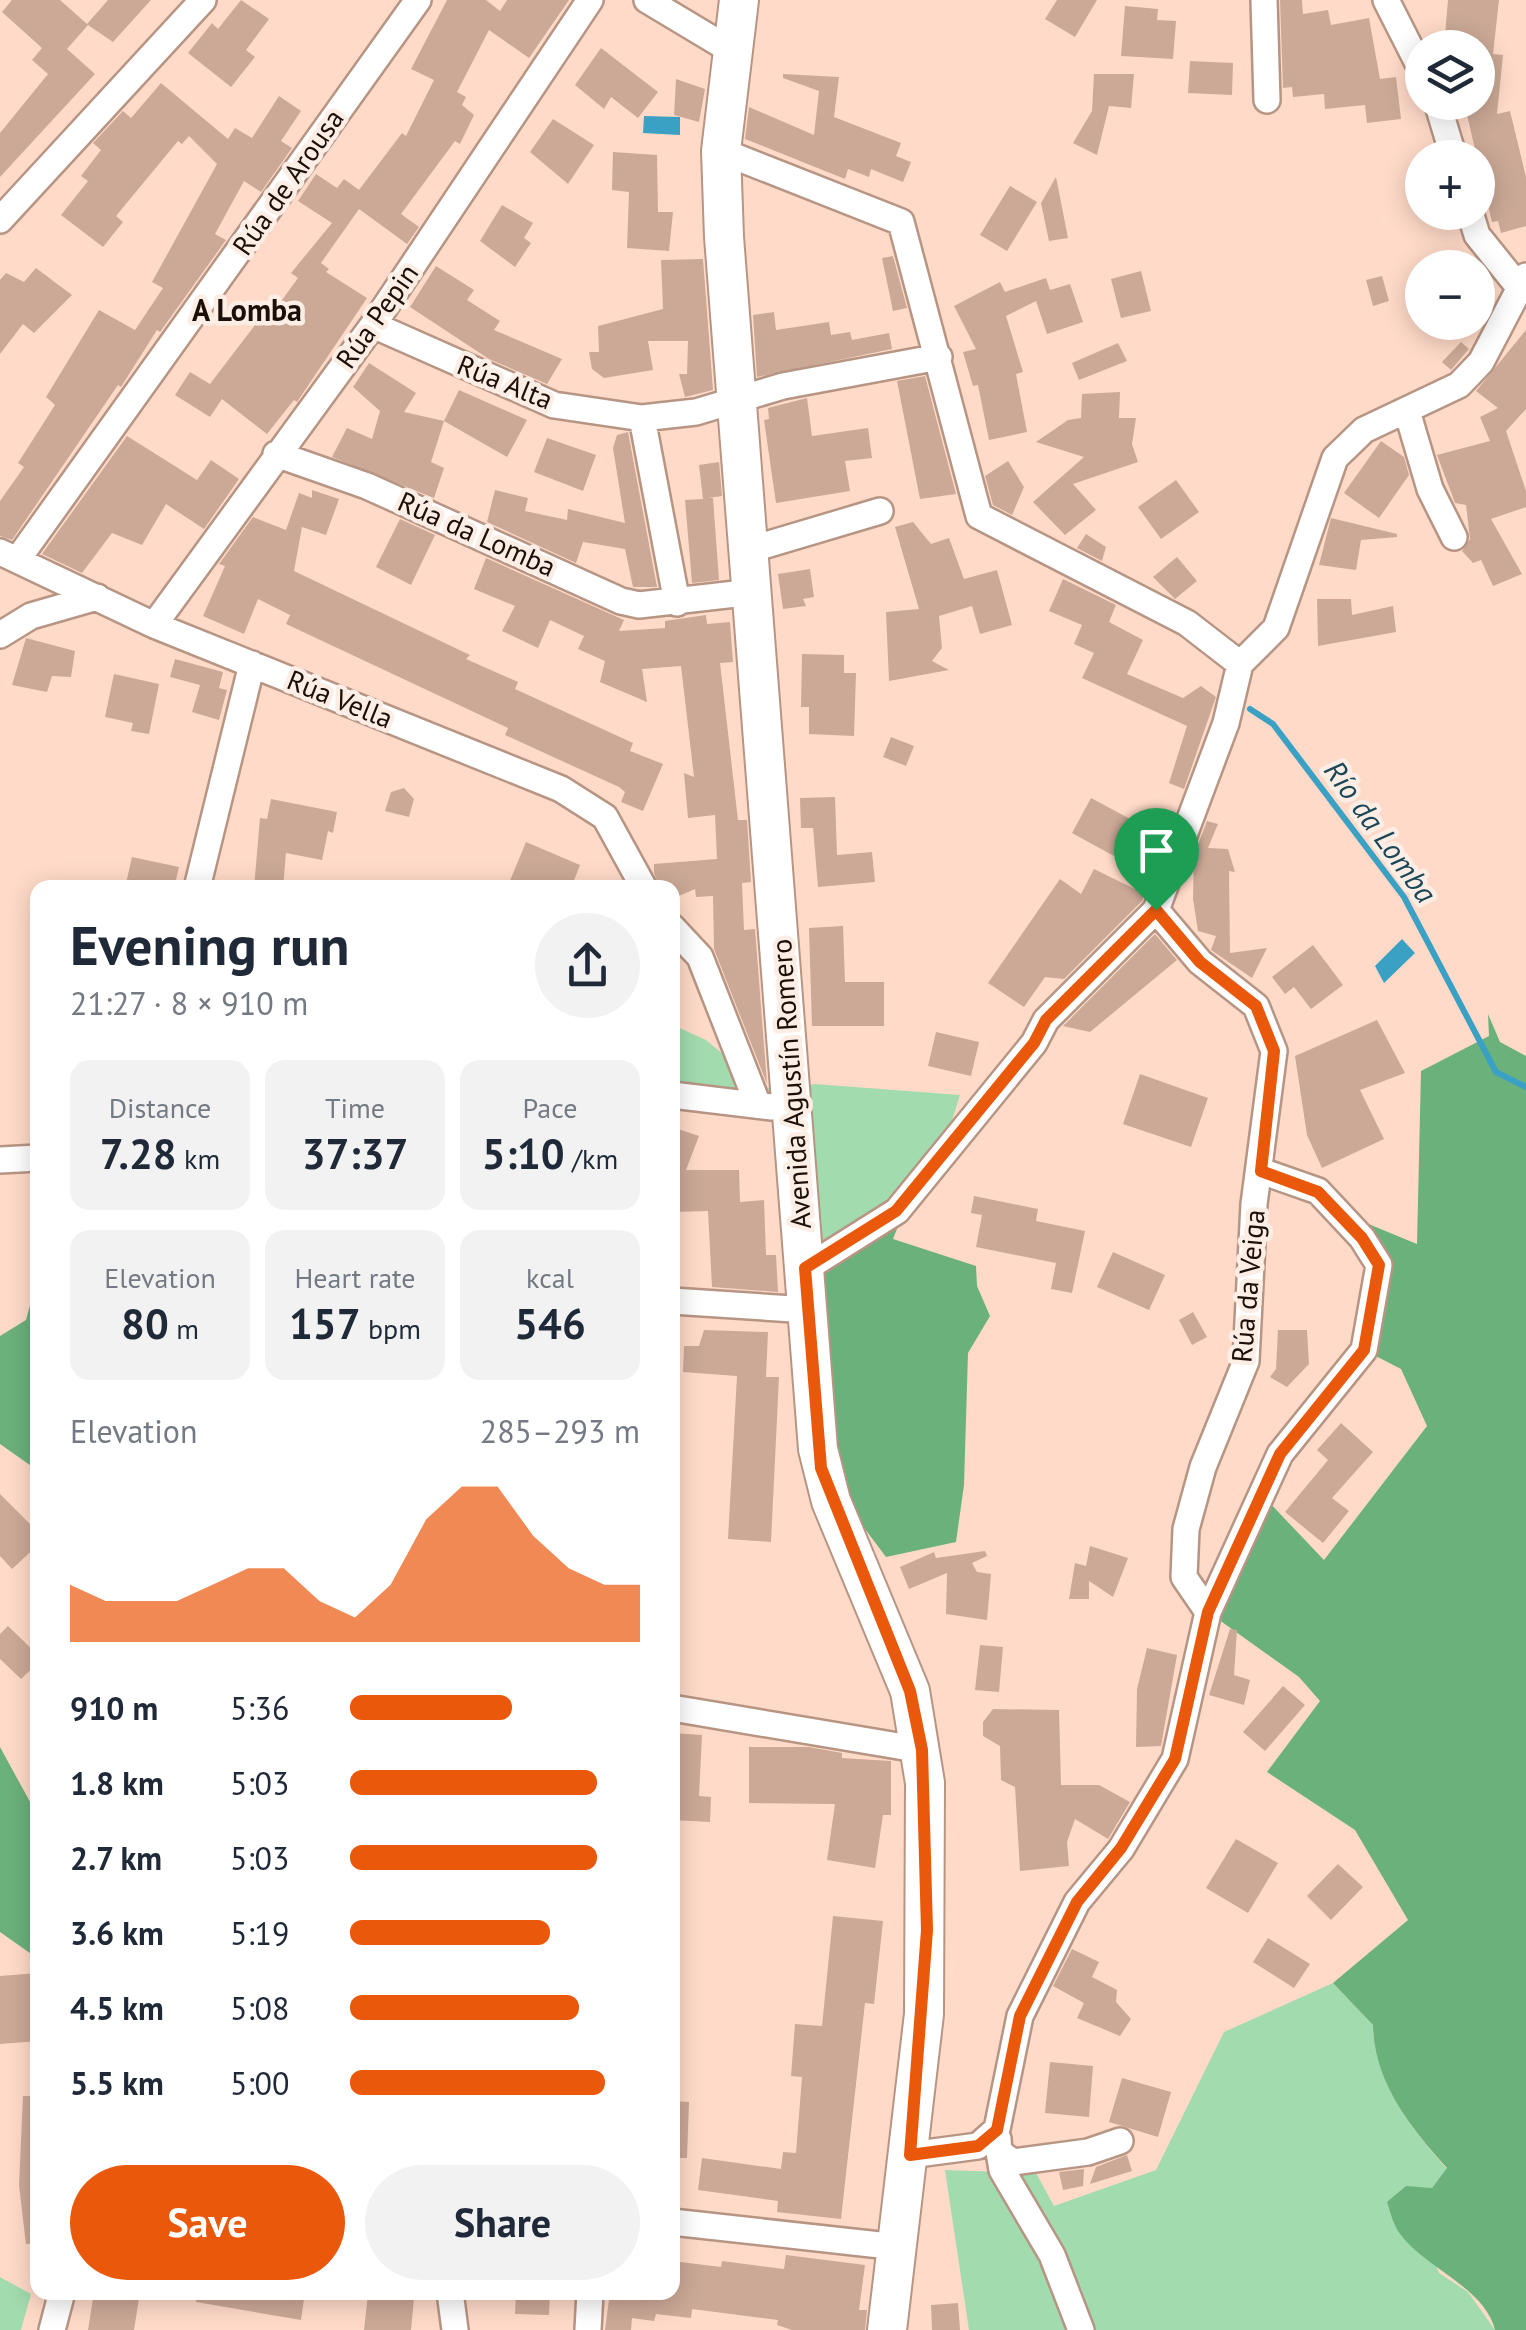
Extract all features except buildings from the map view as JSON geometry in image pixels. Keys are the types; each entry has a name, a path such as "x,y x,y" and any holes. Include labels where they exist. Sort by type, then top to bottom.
{"street":[{"path":"0,220 203,0"},
{"name":"Rúa de Arousa","path":"9,555 418,0"},
{"name":"Rúa Pepin","path":"154,625 374,325 590,0"},
{"path":"647,0 732,51"},
{"name":"Avenida Agustín Romero","path":"738,0 721,151 736,404 753,592 776,1108 805,1268 821,1468 910,1691 922,1750 927,1946 910,2155 888,2330"},
{"path":"1264,0 1267,100"},
{"path":"1386,0 1405,37"},
{"path":"721,151 901,222 979,516 1187,623 1240,664"},
{"path":"805,1268 896,1211 1034,1043 1046,1020 1156,910 1226,724 1240,664 1276,628 1335,458 1364,430 1459,385 1481,362 1522,281 1475,230"},
{"name":"Rúa Alta","path":"374,325 554,405 642,418"},
{"path":"677,602 642,418 736,404 783,386 939,357"},
{"path":"1408,411 1430,489 1454,537"},
{"name":"Rúa da Lomba","path":"276,454 367,486 639,606 753,592"},
{"path":"749,550 880,511"},
{"name":"Rúa Vella","path":"9,555 154,625 561,790 605,817 640,880"},
{"path":"0,635 32,616 97,598"},
{"path":"199,880 252,664"},
{"name":"Rúa da Veiga","path":"1156,910 1200,962 1256,1006 1274,1051 1254,1204 1246,1361 1203,1467 1186,1529 1184,1577 1208,1612"},
{"path":"680,936 700,957 776,1108"},
{"path":"680,1096 776,1108"},
{"path":"0,1160 30,1158"},
{"path":"1081,2330 1052,2255 1002,2170 998,2141 1020,2016 1077,1902 1121,1848 1175,1759 1208,1612 1280,1454 1364,1350 1379,1265 1362,1238 1318,1192 1261,1171"},
{"path":"680,1302 808,1310"},
{"path":"680,1709 922,1750"},
{"path":"998,2141 1013,2162 1088,2152 1120,2141"},
{"path":"910,2155 998,2141"},
{"path":"680,2223 898,2247"},
{"path":"52,2330 60,2300"},
{"path":"451,2300 455,2330"},
{"path":"588,2330 590,2300"}],"green space":[{"path":"1488,1014 1500,1042 1526,1056 1526,2330 1495,2330 1479,2301 1422,2256 1398,2231 1387,2202 1406,2186 1432,2188 1447,2168 1396,2102 1380,2066 1373,2025 1333,1983 1408,1920 1355,1830 1267,1772 1320,1701 1299,1677 1208,1612 1265,1498 1324,1560 1427,1426 1401,1369 1364,1350 1379,1265 1337,1211 1417,1244 1421,1071 1489,1036"},
{"path":"680,1028 706,1040 764,1088 772,1087 774,1108 680,1096"},
{"path":"815,1084 960,1095 948,1133 897,1211 805,1269 792,1088"},
{"path":"910,1196 893,1239 976,1266 977,1286 990,1316 968,1353 964,1485 956,1542 886,1557 823,1473 805,1269"},
{"path":"30,1305 30,1465 0,1444 0,1336 26,1320"},
{"path":"0,1747 30,1802 30,1953 0,1932"},
{"path":"1333,1983 1373,2025 1387,2085 1420,2137 1447,2169 1432,2188 1406,2187 1439,2273 1468,2292 1495,2330 969,2330 945,2170 1036,2173 1054,2206 1156,2170 1224,2032"},
{"path":"0,2277 30,2293 30,2298 21,2330 0,2330"}],"water":[{"path":"644,116 680,117 680,135 643,133"},
{"path":"1402,939 1415,953 1384,983 1375,966"}],"waterway":[{"name":"Río da Lomba","path":"1250,709 1273,724 1404,897 1496,1072 1526,1087"}],"district":[{"name":"A Lomba","path":"247,311"}],"route":[{"path":"1156,910 1200,962 1256,1006 1274,1051 1261,1171 1318,1192 1362,1238 1379,1265 1364,1350 1280,1454 1208,1612 1198,1672 1175,1759 1121,1848 1077,1902 1020,2016 997,2130 978,2146 910,2155 924,2014 927,1930 922,1750 910,1691 830,1501 821,1468 805,1268 896,1211 984,1107 1034,1043 1046,1020 1156,910"}]}
